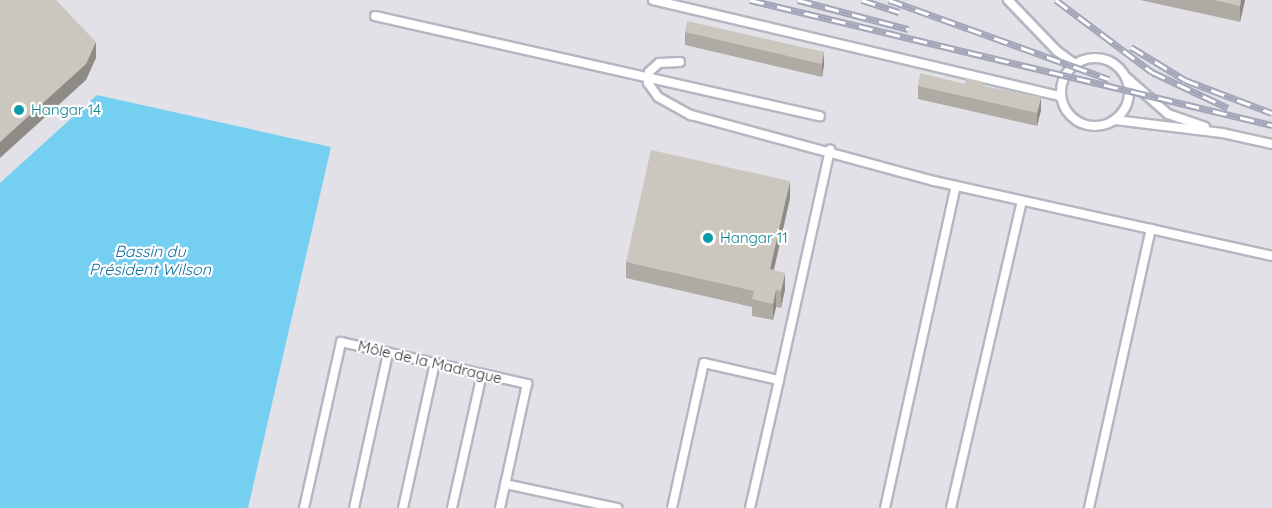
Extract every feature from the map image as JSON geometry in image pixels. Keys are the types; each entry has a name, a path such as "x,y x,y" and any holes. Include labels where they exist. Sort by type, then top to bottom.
{"lane":[{"path":"652,0 1060,96"},
{"path":"1008,0 1075,64"},
{"path":"375,16 820,116"},
{"path":"1126,77 1128,103 1115,120 1106,124 1086,125 1068,115 1060,96 1065,75 1075,64 1098,57 1109,60 1168,114 1222,133"},
{"path":"648,78 660,63 680,62"},
{"path":"648,78 658,97 682,111 956,186 1272,256"},
{"path":"1115,120 1222,133 1272,144"},
{"path":"750,508 830,150"},
{"path":"885,508 956,186"},
{"path":"951,508 1022,201"},
{"path":"1089,508 1151,229"},
{"name":"Môle de la Madrague","path":"304,508 341,342 527,384 500,508"},
{"path":"354,508 388,353"},
{"path":"403,508 435,363"},
{"path":"672,508 704,363 779,380"},
{"path":"452,508 482,374"},
{"path":"505,484 617,508"}],"shaded area":[{"path":"0,0 1272,0 1272,508 248,508 330,147 0,183"}],"water":[{"name":"Bassin du Président Wilson","path":"97,95 331,147 248,508 0,508 0,183"}],"building":[{"name":"Hangar 14","path":"0,0 56,0 96,42 86,64 0,142"},
{"path":"1214,0 1241,0 1240,6"},
{"path":"687,21 824,52 822,64 685,32"},
{"path":"920,73 965,84 966,78 983,82 983,86 1041,97 1037,113 918,86"},
{"name":"Hangar 11","path":"651,150 790,181 770,269 785,273 781,291 776,290 773,304 752,299 754,291 626,262"}],"railway":[{"path":"750,0 1272,125"},
{"path":"798,0 908,29"},
{"path":"862,0 899,12"},
{"path":"889,0 1109,79"},
{"path":"1056,0 1152,72 1228,108"},
{"path":"1131,47 1185,80 1272,113"}],"place":[{"name":"Hangar 14","path":"19,110"},
{"name":"Hangar 11","path":"708,238"}]}
